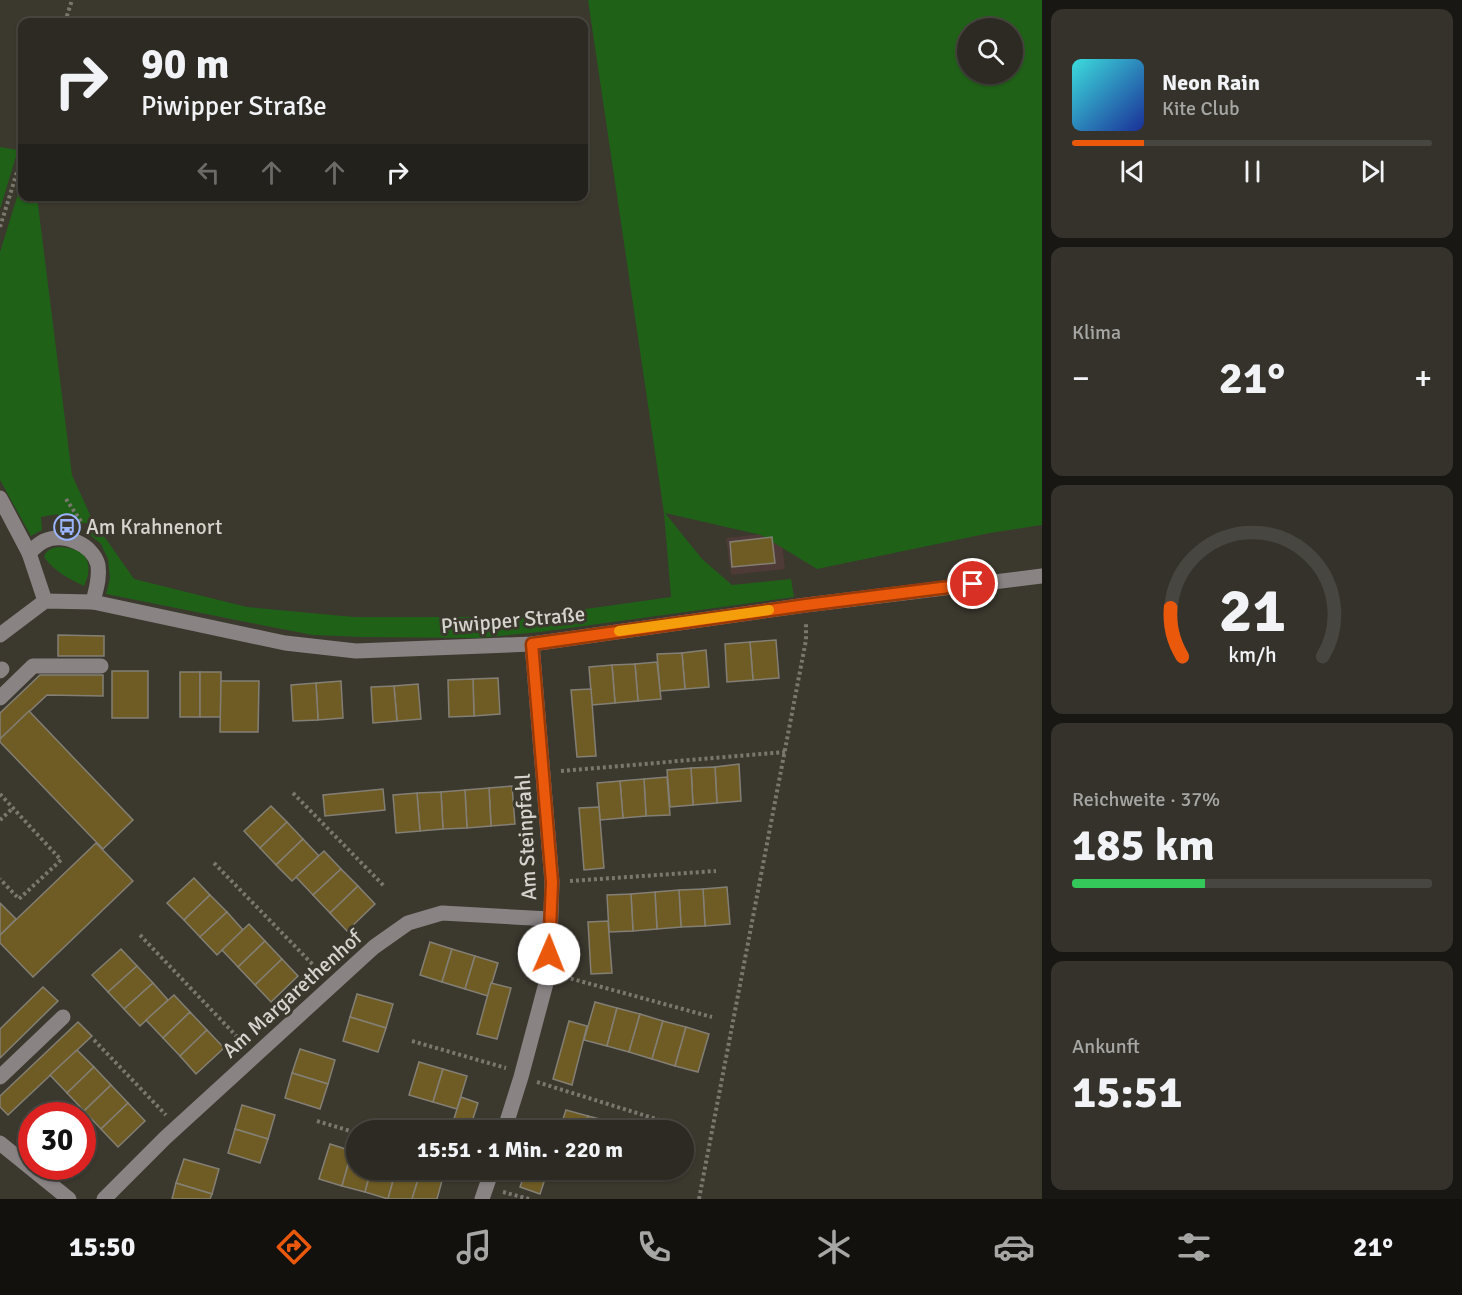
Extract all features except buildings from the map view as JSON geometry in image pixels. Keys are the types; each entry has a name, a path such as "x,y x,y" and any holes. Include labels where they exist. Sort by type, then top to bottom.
{"street":[{"path":"0,498 29,553 45,601 0,635"},
{"path":"29,553 45,541 54,538 67,539 85,546 97,562 99,576 93,602"},
{"name":"Piwipper Straße","path":"45,601 93,602 285,644 356,651 532,644 806,605 1042,576"},
{"name":"Am Steinpfahl","path":"508,1120 549,972 552,882 532,644"},
{"path":"0,698 33,666 101,666"},
{"name":"Am Margarethenhof","path":"104,1199 177,1127 332,985 374,947 408,923 442,914 550,919"},
{"path":"0,1077 63,1017"},
{"path":"0,1143 69,1199"}],"path":[{"path":"66,18 72,0"},
{"path":"0,227 18,169"},
{"path":"699,1199 806,640 806,605"},
{"path":"544,772 785,752"},
{"path":"293,793 384,886"},
{"path":"0,794 61,860 19,899 0,879"},
{"path":"0,820 13,808"},
{"path":"214,863 332,985"},
{"path":"552,882 716,871"},
{"path":"140,935 255,1055"},
{"path":"549,972 712,1017"},
{"path":"93,1040 177,1127"},
{"path":"412,1041 660,1120"},
{"path":"317,1121 346,1130"},
{"path":"484,1193 529,1199"}],"shaded area":[{"path":"781,532 785,569 731,575 726,538"}],"green space":[{"path":"588,0 1042,0 1042,525 990,533 817,569 761,535 665,513 702,559 732,585 791,579 794,597 540,632 478,638 313,635 106,594 110,578 108,559 101,544 89,534 90,528 86,523 60,521 58,514 41,517 42,530 31,536 0,480 0,252 18,194 18,201 38,201 72,475 92,519 134,579 247,607 354,617 529,617 671,597 664,513"},
{"path":"0,147 18,150 0,209"},
{"path":"59,547 76,550 86,558 89,570 84,586 57,570 44,557 50,549"}],"slow traffic":[{"path":"619,631 769,610"}],"place":[{"name":"Am Krahnenort","path":"67,527"}],"route":[{"path":"549,954 552,882 532,644 973,584"}]}
